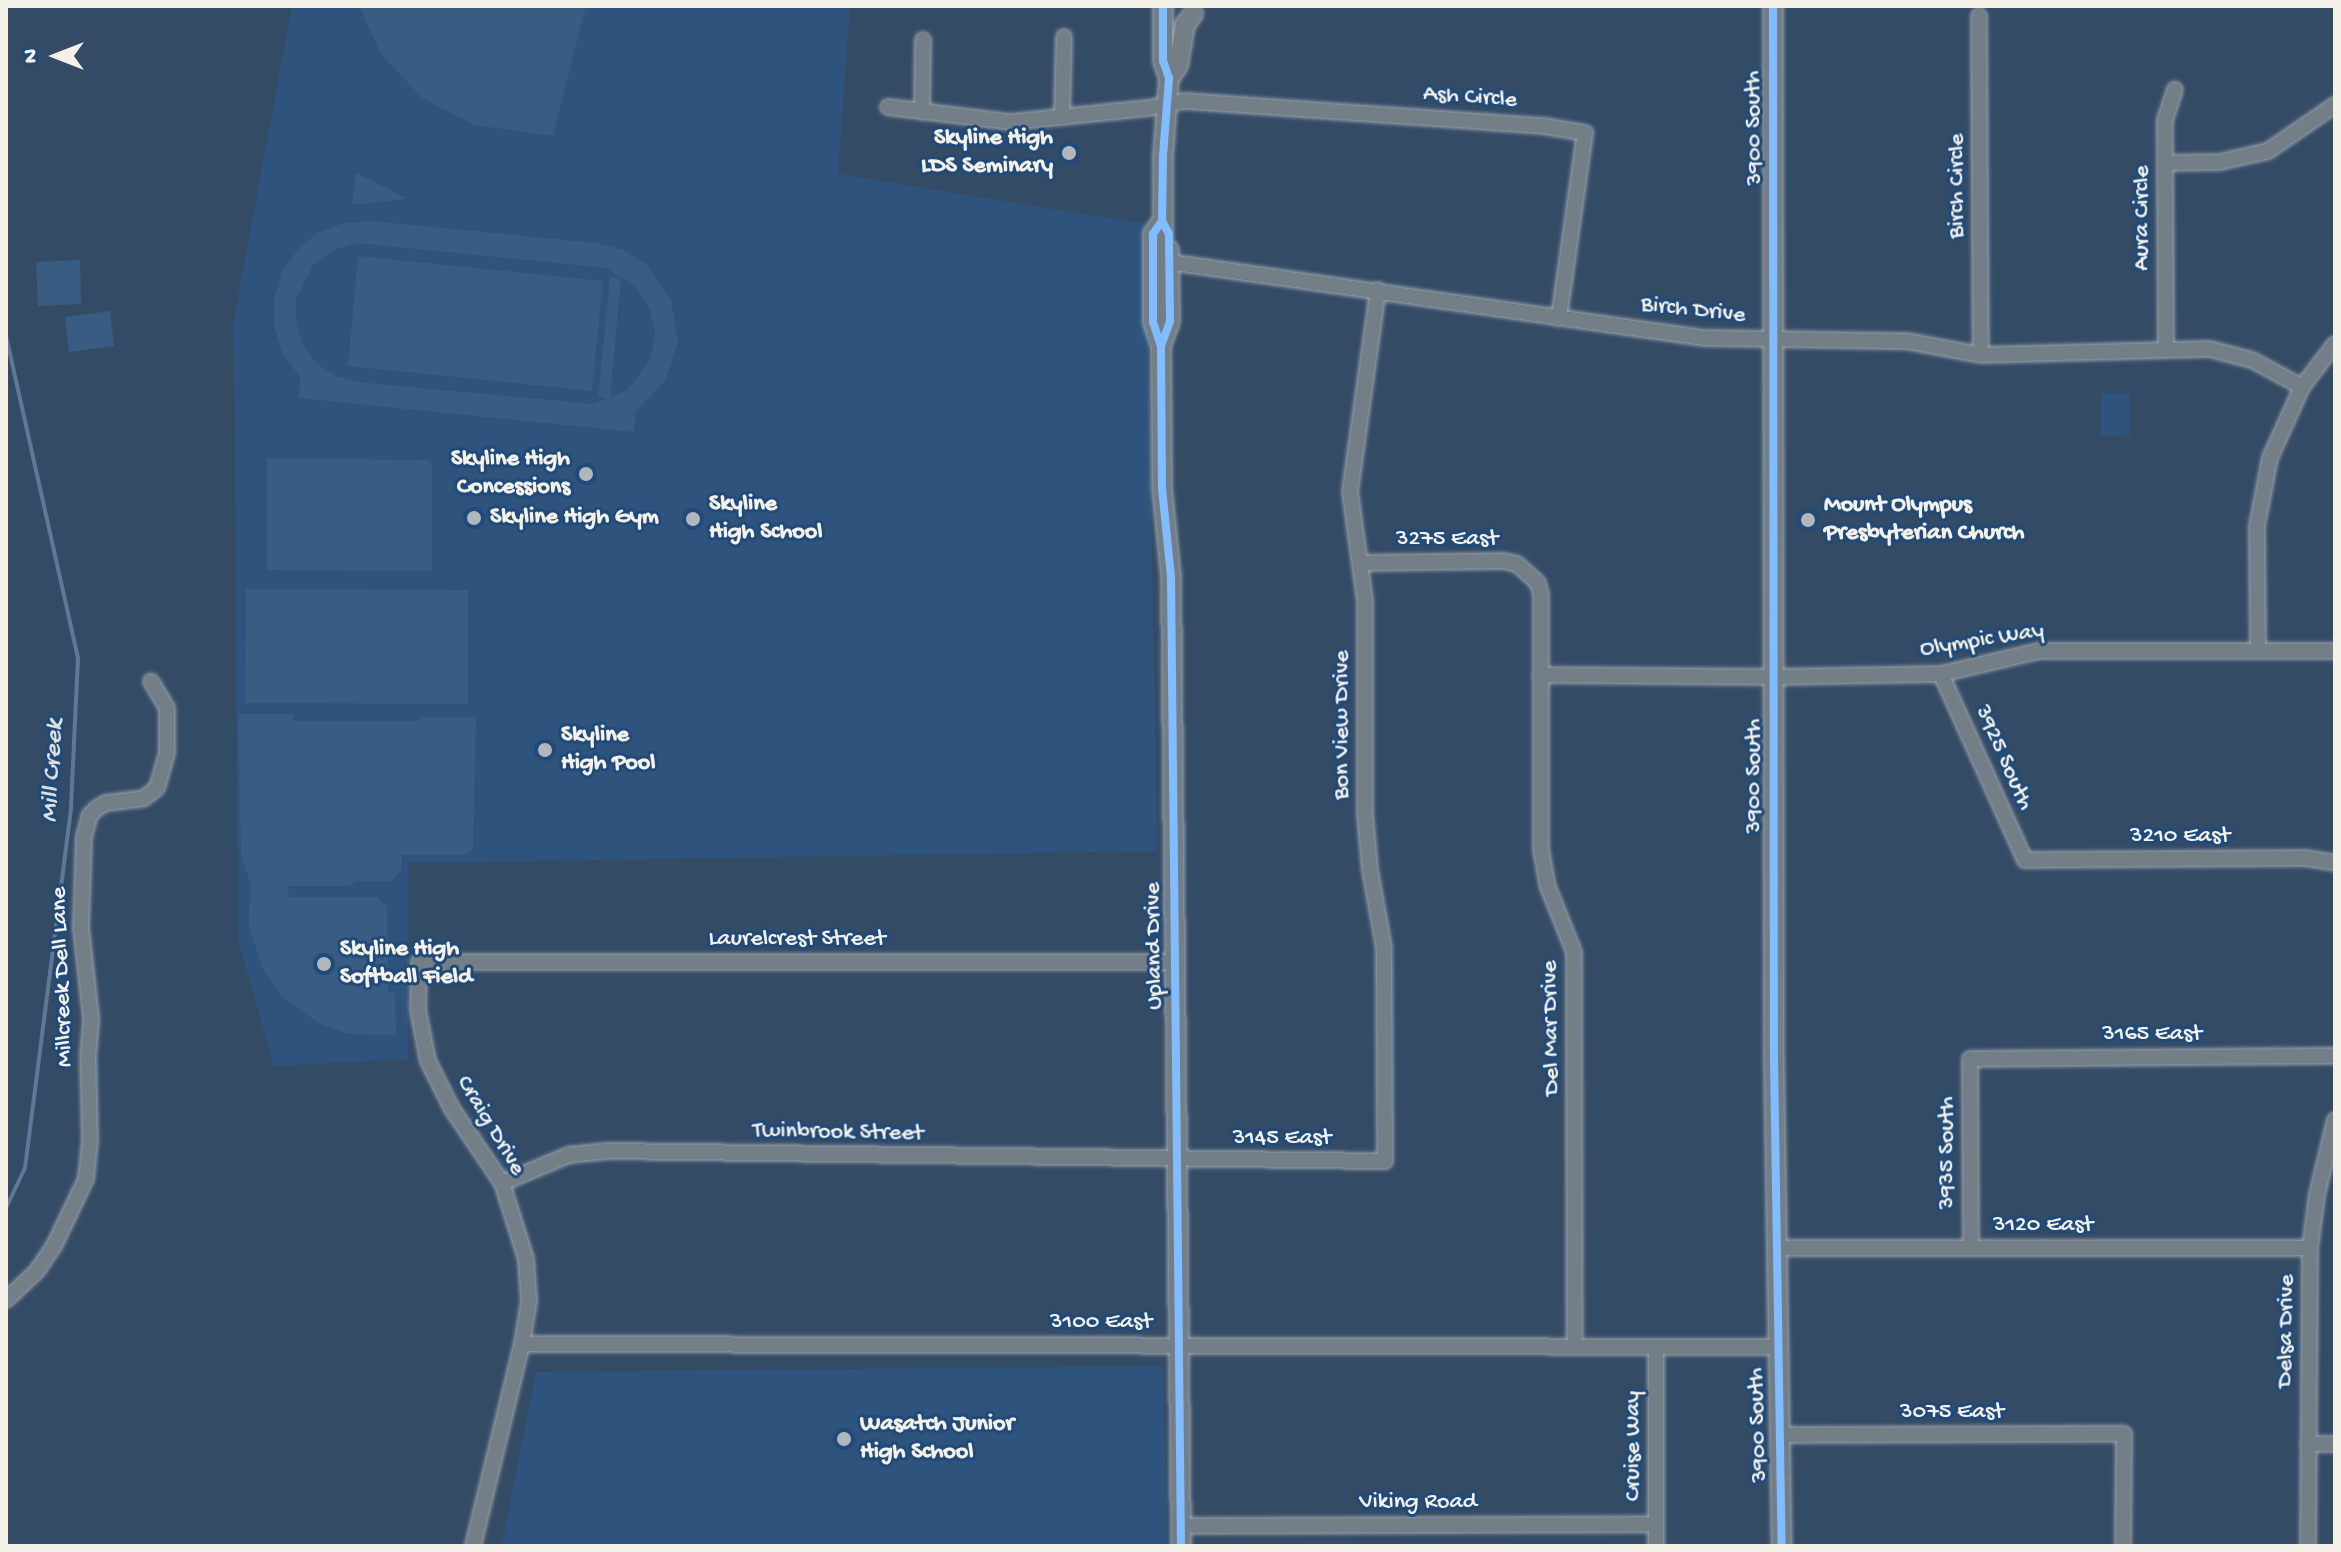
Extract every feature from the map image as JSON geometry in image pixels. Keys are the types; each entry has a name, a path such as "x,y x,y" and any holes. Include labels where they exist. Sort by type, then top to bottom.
{"street":[{"path":"1163,6 1183,15 1200,10"},
{"name":"Upland Drive","path":"1161,346 1170,321 1169,262 1163,259 1162,221 1169,78 1163,61 1163,6"},
{"name":"3900 South","path":"1773,6 1776,1248 1782,1546"},
{"name":"Upland Drive","path":"1169,78 1178,66 1185,25 1200,10"},
{"name":"Birch Circle","path":"1979,16 1981,355"},
{"path":"1062,117 1064,37"},
{"path":"922,112 923,40"},
{"name":"Aura Circle","path":"2166,348 2165,120 2175,90"},
{"name":"Ash Circle","path":"1166,104 1201,102 1544,126 1585,133 1559,318"},
{"path":"888,107 990,121 1062,117 1166,104"},
{"path":"2165,163 2220,162 2268,151 2335,105"},
{"name":"Upland Drive","path":"1162,221 1153,234 1153,322 1161,346 1162,488 1171,569 1181,1546"},
{"name":"Birch Drive","path":"1169,262 1704,338 1906,341 1981,355 2078,354 2113,349 2166,348 2227,352 2252,360 2302,387"},
{"name":"Bon View Drive","path":"1378,290 1350,492 1365,601 1365,814 1370,870 1384,948 1385,1161"},
{"path":"2258,651 2257,526 2270,458 2302,387 2335,344"},
{"name":"3275 East","path":"1360,563 1503,561 1517,564 1531,573"},
{"name":"Del Mar Drive","path":"1531,573 1541,595 1542,859 1548,887 1574,952 1575,1346"},
{"name":"Olympic Way","path":"1540,675 1775,677 1941,674 2039,651 2335,651"},
{"name":"3925 South","path":"1941,674 2025,860"},
{"name":"Millcreek Dell Lane","path":"6,1300 37,1271 54,1246 86,1179 90,1141 88,1056 91,1018 81,927 84,837 90,815 97,808 106,803 144,798 157,788 167,752 167,708 151,681"},
{"name":"3210 East","path":"2025,860 2305,858 2335,863"},
{"name":"Laurelcrest Street","path":"419,962 1176,962"},
{"name":"Craig Drive","path":"419,962 418,1010 428,1061 452,1109 502,1183 517,1220 526,1259 529,1301 522,1344 473,1546"},
{"name":"3165 East","path":"1970,1059 2335,1056"},
{"name":"3935 South","path":"1970,1059 1971,1248"},
{"name":"Delsa Drive","path":"2308,1546 2310,1248 2317,1195 2335,1120"},
{"name":"Twinbrook Street","path":"502,1183 569,1155 607,1151 1179,1161"},
{"name":"3145 East","path":"1179,1161 1385,1161"},
{"name":"3120 East","path":"1776,1248 2310,1248"},
{"name":"3100 East","path":"522,1344 1777,1347"},
{"name":"Cruise Way","path":"1656,1347 1656,1546"},
{"name":"3075 East","path":"1780,1435 2124,1434 2123,1546"},
{"path":"2308,1444 2335,1444"},
{"name":"Viking Road","path":"1180,1526 1656,1524"}],"shaded area":[{"name":"Skyline High School","path":"292,6 850,6 838,174 1146,224 1157,851 408,863 408,1059 274,1066 238,940 234,320"},
{"path":"359,6 586,6 553,136 475,125 422,98 381,54"},
{"path":"356,173 408,199 352,205"},
{"path":"371,221 596,243 623,250 647,265 671,300 678,342 665,381 636,411 634,432 299,398 300,377 283,354 274,327 274,299 282,272 298,249 319,232 344,223","holes":["357,243 607,268 637,288 650,309 655,334 651,358 628,390 593,404 358,382 336,376 316,363 303,344 296,322 296,299 313,265 333,250"]},
{"path":"358,256 603,281 592,391 348,366"},
{"path":"80,260 81,304 38,306 36,262"},
{"path":"610,277 621,278 610,398 598,397"},
{"path":"110,311 114,346 69,352 65,317"},
{"path":"2101,393 2130,393 2130,436 2101,435"},
{"path":"267,458 427,460 432,464 432,571 267,570"},
{"path":"246,589 468,590 468,704 245,703"},
{"path":"238,714 293,714 293,721 420,721 420,717 476,717 473,850 464,855 402,855 401,871 390,881 355,881 350,886 288,886 289,897 377,897 387,907 388,993 395,993 396,1035 349,1034 320,1024 282,997 264,971 249,928 250,883 241,854"},
{"name":"Wasatch Junior High School","path":"1163,1366 1167,1546 502,1546 536,1372"}],"waterway":[{"name":"Mill Creek","path":"6,336 78,658 71,809 25,1168 6,1208"}],"cycle path":[{"path":"1773,6 1774,1061 1782,1546"},
{"path":"1161,346 1170,321 1169,234 1162,221 1169,78 1163,61 1163,7"},
{"path":"1162,221 1153,234 1153,322 1161,346 1162,488 1171,577 1181,1546"}],"place":[{"name":"Skyline High LDS Seminary","path":"1069,153"},
{"name":"Skyline High Concessions","path":"586,474"},
{"name":"Skyline High Gym","path":"474,518"},
{"name":"Skyline High School","path":"693,519"},
{"name":"Mount Olympus Presbyterian Church","path":"1808,520"},
{"name":"Skyline High Pool","path":"545,750"},
{"name":"Skyline High Softball Field","path":"324,964"},
{"name":"Wasatch Junior High School","path":"844,1439"}]}
